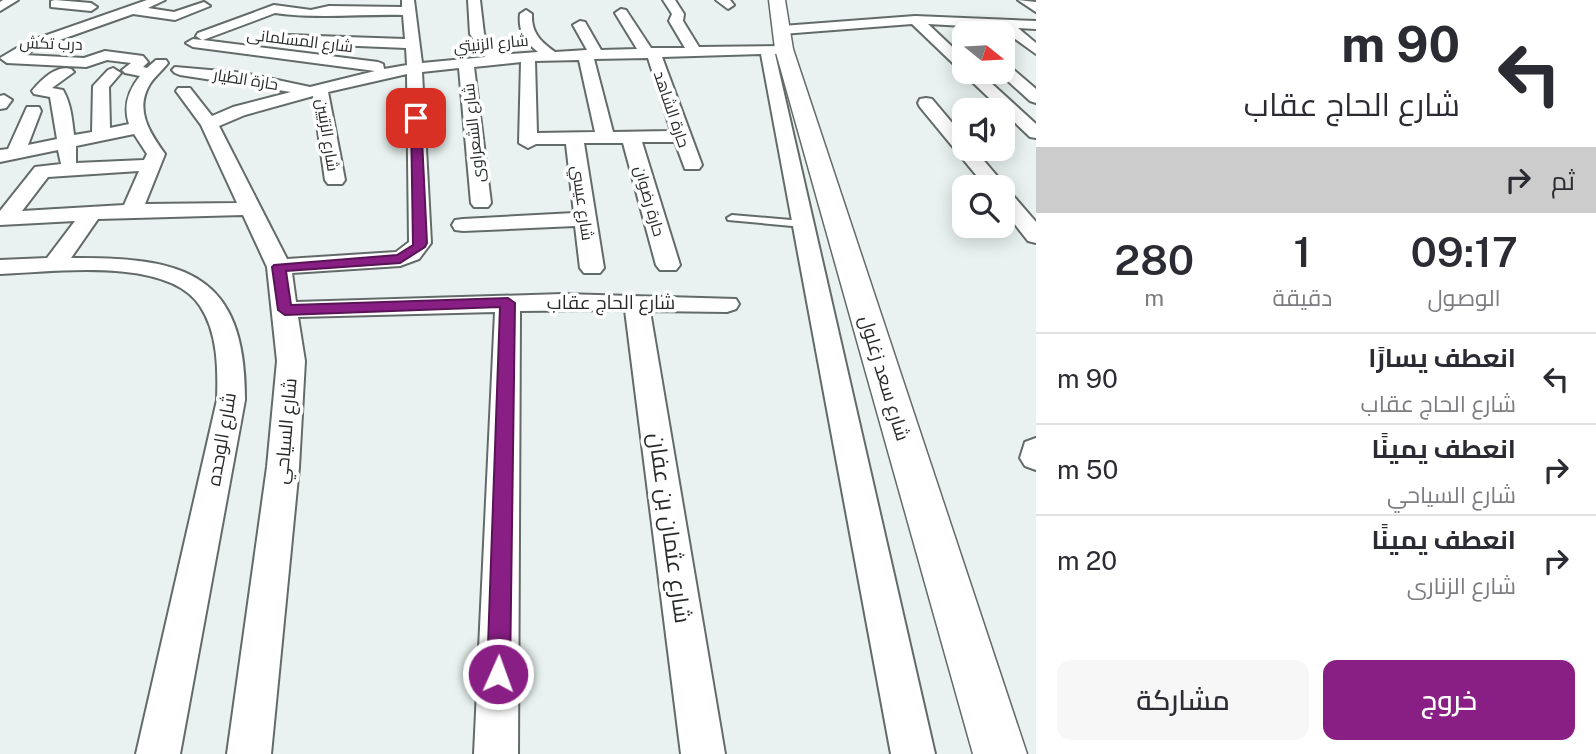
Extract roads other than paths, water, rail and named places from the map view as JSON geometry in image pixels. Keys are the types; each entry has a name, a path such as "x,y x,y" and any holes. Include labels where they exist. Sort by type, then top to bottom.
{"street":[{"path":"0,7 12,0"},
{"path":"474,0 477,34 495,60"},
{"path":"669,0 678,14 676,21 694,51"},
{"path":"1024,0 1036,8"},
{"path":"55,4 77,7 106,1"},
{"path":"85,41 156,6"},
{"path":"3,61 32,45 133,10 156,6 178,16 204,6"},
{"name":"شارع المسلمانى","path":"407,16 326,10 312,14 273,6 198,39 408,69"},
{"path":"931,7 950,20"},
{"path":"969,7 988,15"},
{"path":"529,8 524,24 527,34 552,56"},
{"name":"حارة الشاهد","path":"621,13 650,52 692,165"},
{"name":"شارع الزنيتي","path":"202,115 239,111 408,69 528,57 694,51 778,32 915,20 950,20 988,15 1002,21"},
{"path":"279,267 400,259 421,243 408,69 413,44 407,16"},
{"path":"915,20 952,55"},
{"path":"580,24 590,54 605,137"},
{"name":"شارع الزنيتي","path":"1015,24 1036,25"},
{"path":"335,26 267,34 413,44"},
{"path":"1015,30 1036,50"},
{"path":"778,32 803,224 913,754"},
{"name":"شارع سعد زغلول","path":"778,32 1000,754"},
{"path":"103,55 118,43"},
{"name":"درب تكش","path":"3,61 86,63 103,55 138,59 141,62 130,70 156,68 139,88 134,104 138,128"},
{"path":"528,57 528,141 681,136"},
{"name":"شارع الشعراوى","path":"466,63 481,203"},
{"name":"حارة الطيار","path":"180,70 316,90"},
{"path":"66,72 50,81 40,91 57,93 63,112 69,168"},
{"path":"102,136 101,86 113,73"},
{"path":"1015,79 1036,98"},
{"path":"983,84 1036,133"},
{"name":"شارع الزتيين","path":"316,90 335,180"},
{"name":"شارع السياحي","path":"184,91 202,115 252,209 279,267 291,361 283,467 249,754"},
{"path":"202,115 240,95"},
{"path":"926,103 986,175"},
{"path":"7,155 33,111"},
{"path":"7,155 138,128 156,154 132,212"},
{"name":"حارة رضوان","path":"631,137 668,265"},
{"name":"شارع عيسي","path":"574,138 592,268"},
{"path":"2,219 38,173 48,169 152,165"},
{"path":"2,219 252,209"},
{"path":"1015,211 1036,236"},
{"path":"53,266 90,214"},
{"path":"463,225 585,219"},
{"name":"شارع الوحده","path":"0,267 139,267 173,275 190,282 205,294 224,328 232,371 231,400 158,754"},
{"name":"شارع عثمان بن عفان","path":"636,302 703,754"},
{"path":"496,754 508,303"},
{"name":"شارع الحاج عقاب","path":"285,310 508,303 727,304"},
{"path":"1036,450 1036,458"}],"lane":[{"path":"732,218 803,224"}]}
